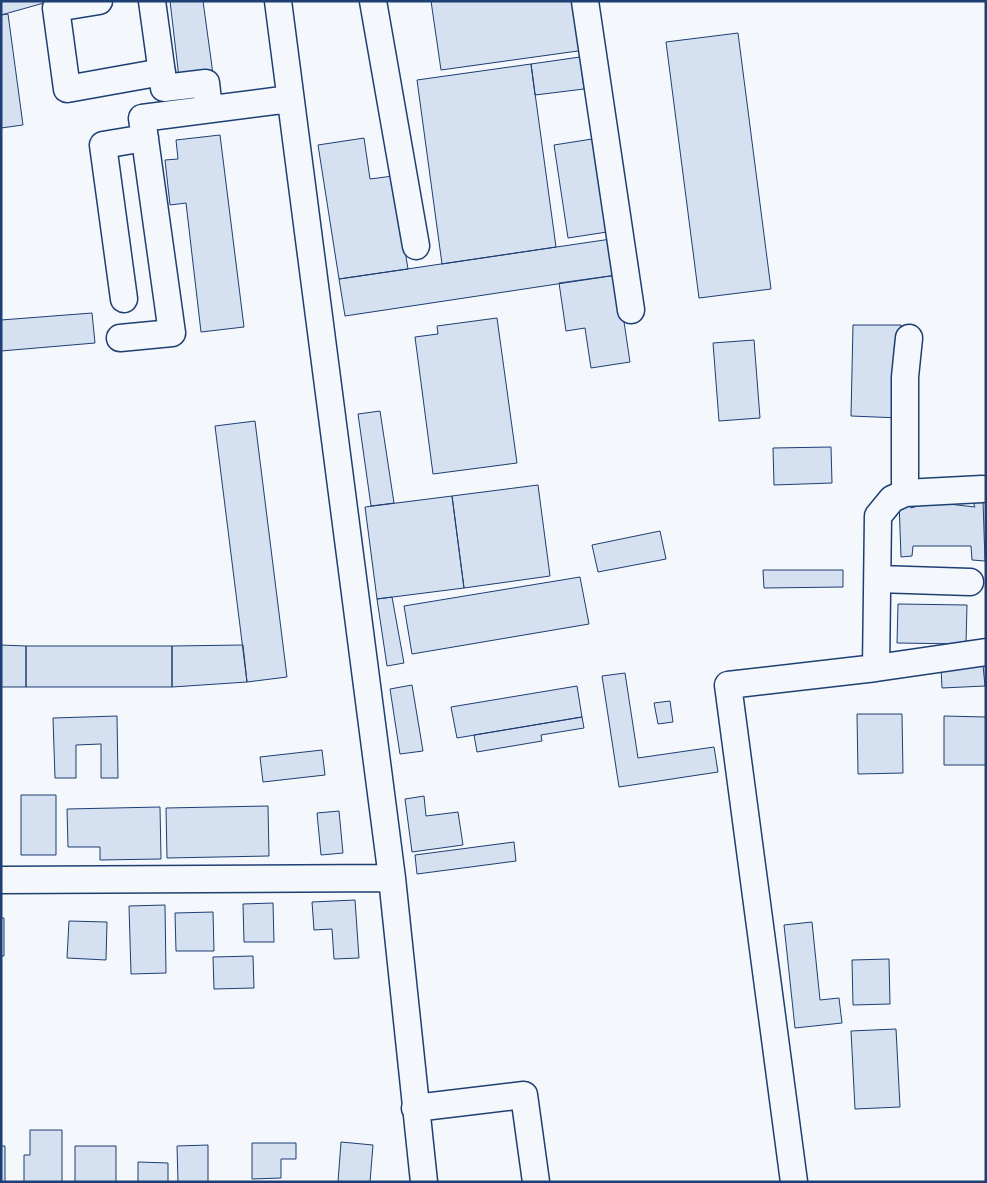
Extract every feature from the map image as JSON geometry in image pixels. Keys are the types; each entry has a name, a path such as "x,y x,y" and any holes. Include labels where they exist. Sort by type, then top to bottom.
{"street":[{"path":"99,1 56,8 67,89 162,72"},
{"path":"152,1 164,88 206,82 210,109"},
{"path":"278,1 392,878 414,1108 424,1182"},
{"path":"373,1 416,246"},
{"path":"585,1 631,310"},
{"path":"120,338 172,333 142,118 290,98"},
{"path":"124,299 103,146 145,138"},
{"path":"905,493 904,377 909,338"},
{"path":"876,668 878,516 892,498 905,493 982,489"},
{"path":"878,579 970,582"},
{"path":"794,1182 728,685 876,668 986,652"},
{"path":"1,880 392,878"},
{"path":"414,1108 524,1095 536,1182"}],"building":[{"path":"1,1 44,1 44,3 1,15"},
{"path":"170,1 203,1 213,74 179,78"},
{"path":"431,1 578,1 585,50 441,70"},
{"path":"8,14 23,125 1,128 1,15"},
{"path":"738,33 771,289 699,298 666,42"},
{"path":"580,57 584,89 535,95 531,64"},
{"path":"531,64 556,247 442,264 417,80"},
{"path":"220,135 244,327 201,332 186,203 170,205 165,160 178,159 176,140"},
{"path":"364,138 370,179 393,176 408,269 339,279 318,145"},
{"path":"592,139 607,232 568,238 554,145"},
{"path":"611,239 617,275 345,316 339,279"},
{"path":"617,275 630,362 591,368 585,328 566,331 559,283"},
{"path":"92,313 95,343 1,351 1,320"},
{"path":"497,318 517,463 433,474 415,337 438,334 437,326"},
{"path":"853,325 901,325 900,418 851,416"},
{"path":"754,340 760,418 719,421 713,343"},
{"path":"380,411 394,503 371,506 358,414"},
{"path":"255,421 287,677 247,682 215,426"},
{"path":"831,447 832,483 774,485 773,448"},
{"path":"538,485 550,576 464,588 452,496"},
{"path":"452,496 464,588 377,599 365,507"},
{"path":"971,498 983,500 985,561 972,560 971,546 913,546 912,556 901,557 899,501 906,500 911,508 931,502 975,507"},
{"path":"660,531 666,559 598,572 592,545"},
{"path":"763,570 843,570 843,587 764,588"},
{"path":"580,577 589,624 412,654 404,606"},
{"path":"392,597 404,663 387,666 377,599"},
{"path":"898,604 967,605 966,644 897,643"},
{"path":"1,645 26,646 26,687 1,687"},
{"path":"243,645 247,682 172,687 172,646"},
{"path":"26,646 172,646 172,687 26,687"},
{"path":"983,665 985,686 942,688 941,668"},
{"path":"625,673 638,758 714,747 718,772 619,787 602,676"},
{"path":"412,685 423,751 400,754 390,689"},
{"path":"577,686 582,717 457,738 451,707"},
{"path":"670,701 673,722 658,724 654,703"},
{"path":"857,714 902,714 903,773 858,774"},
{"path":"117,716 118,778 101,778 101,744 76,745 76,778 55,778 53,718"},
{"path":"944,716 986,717 986,765 944,765"},
{"path":"582,717 584,728 541,735 542,741 477,752 474,735"},
{"path":"322,750 325,775 263,782 260,757"},
{"path":"21,795 56,795 56,855 21,855"},
{"path":"424,796 426,816 458,812 463,845 412,852 405,799"},
{"path":"268,806 269,856 167,858 166,808"},
{"path":"160,807 161,859 100,860 100,847 68,847 67,809"},
{"path":"339,811 343,853 321,855 317,813"},
{"path":"514,842 516,861 417,874 415,855"},
{"path":"355,900 359,958 334,959 332,929 314,930 312,902"},
{"path":"273,903 274,942 244,942 243,904"},
{"path":"165,905 166,973 131,974 129,906"},
{"path":"213,912 214,951 176,951 175,913"},
{"path":"1,918 4,918 4,956 1,956"},
{"path":"69,921 107,922 106,960 67,958"},
{"path":"812,922 820,1000 839,998 842,1023 795,1028 784,925"},
{"path":"253,956 254,988 214,989 213,957"},
{"path":"889,959 890,1004 853,1005 852,960"},
{"path":"896,1029 900,1107 855,1109 851,1031"},
{"path":"30,1130 62,1130 62,1182 24,1182 24,1155 30,1155"},
{"path":"341,1142 373,1145 370,1182 338,1182"},
{"path":"252,1143 296,1143 296,1159 281,1159 281,1178 252,1179"},
{"path":"208,1145 208,1182 178,1182 177,1146"},
{"path":"1,1146 5,1146 5,1182 1,1182"},
{"path":"75,1146 116,1146 116,1182 75,1182"},
{"path":"138,1162 168,1163 168,1182 138,1182"}]}
